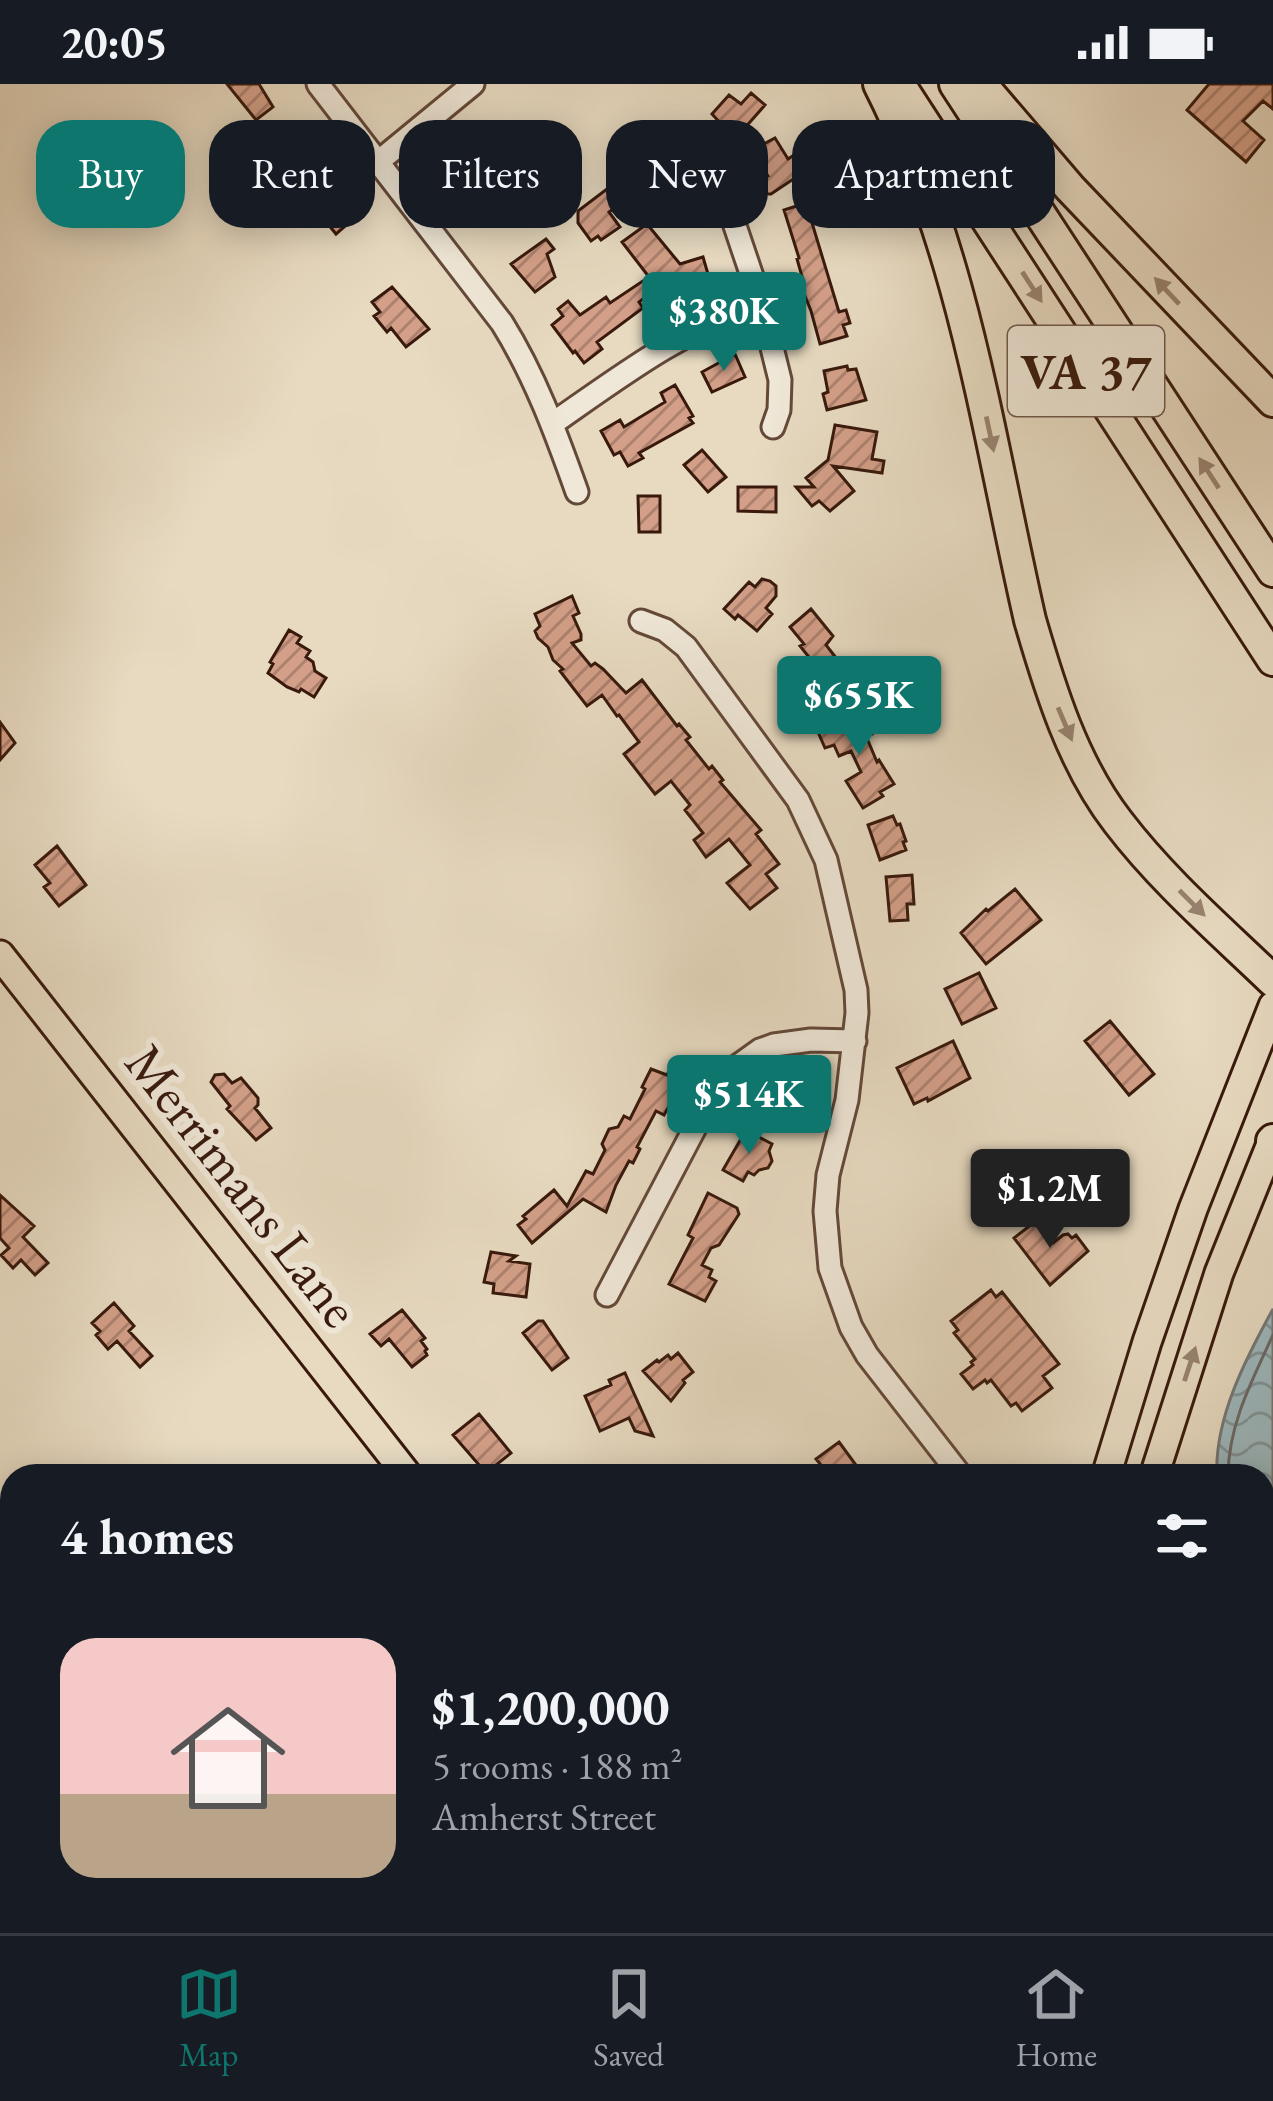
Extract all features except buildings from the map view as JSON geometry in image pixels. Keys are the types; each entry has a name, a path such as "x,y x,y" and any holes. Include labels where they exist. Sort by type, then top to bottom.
{"highway":[{"path":"879,84 915,163 953,272 1030,620 1067,729 1116,821 1187,900 1273,981"},
{"name":"VA 37","path":"898,84 1273,660"},
{"name":"VA 37","path":"955,84 1273,571"},
{"path":"981,84 1070,188 1273,401"}],"main road":[{"name":"Merrimans Lane","path":"0,955 399,1464"},
{"path":"1110,1464 1193,1209 1273,1006"},
{"path":"1158,1464 1219,1273 1273,1140"}],"street":[{"path":"318,84 502,323 523,357 577,492"},
{"path":"378,162 473,84"},
{"path":"736,228 780,380 773,428"},
{"path":"552,424 658,350 693,330 761,304"},
{"path":"641,621 664,630 686,647 798,800 826,860 856,990 848,1100 828,1175 825,1211 830,1268 851,1327 867,1355 952,1464"},
{"path":"607,1295 709,1101 732,1070 774,1045 855,1041"}],"water":[{"path":"1273,1309 1273,1464 1217,1464 1226,1411"}]}
